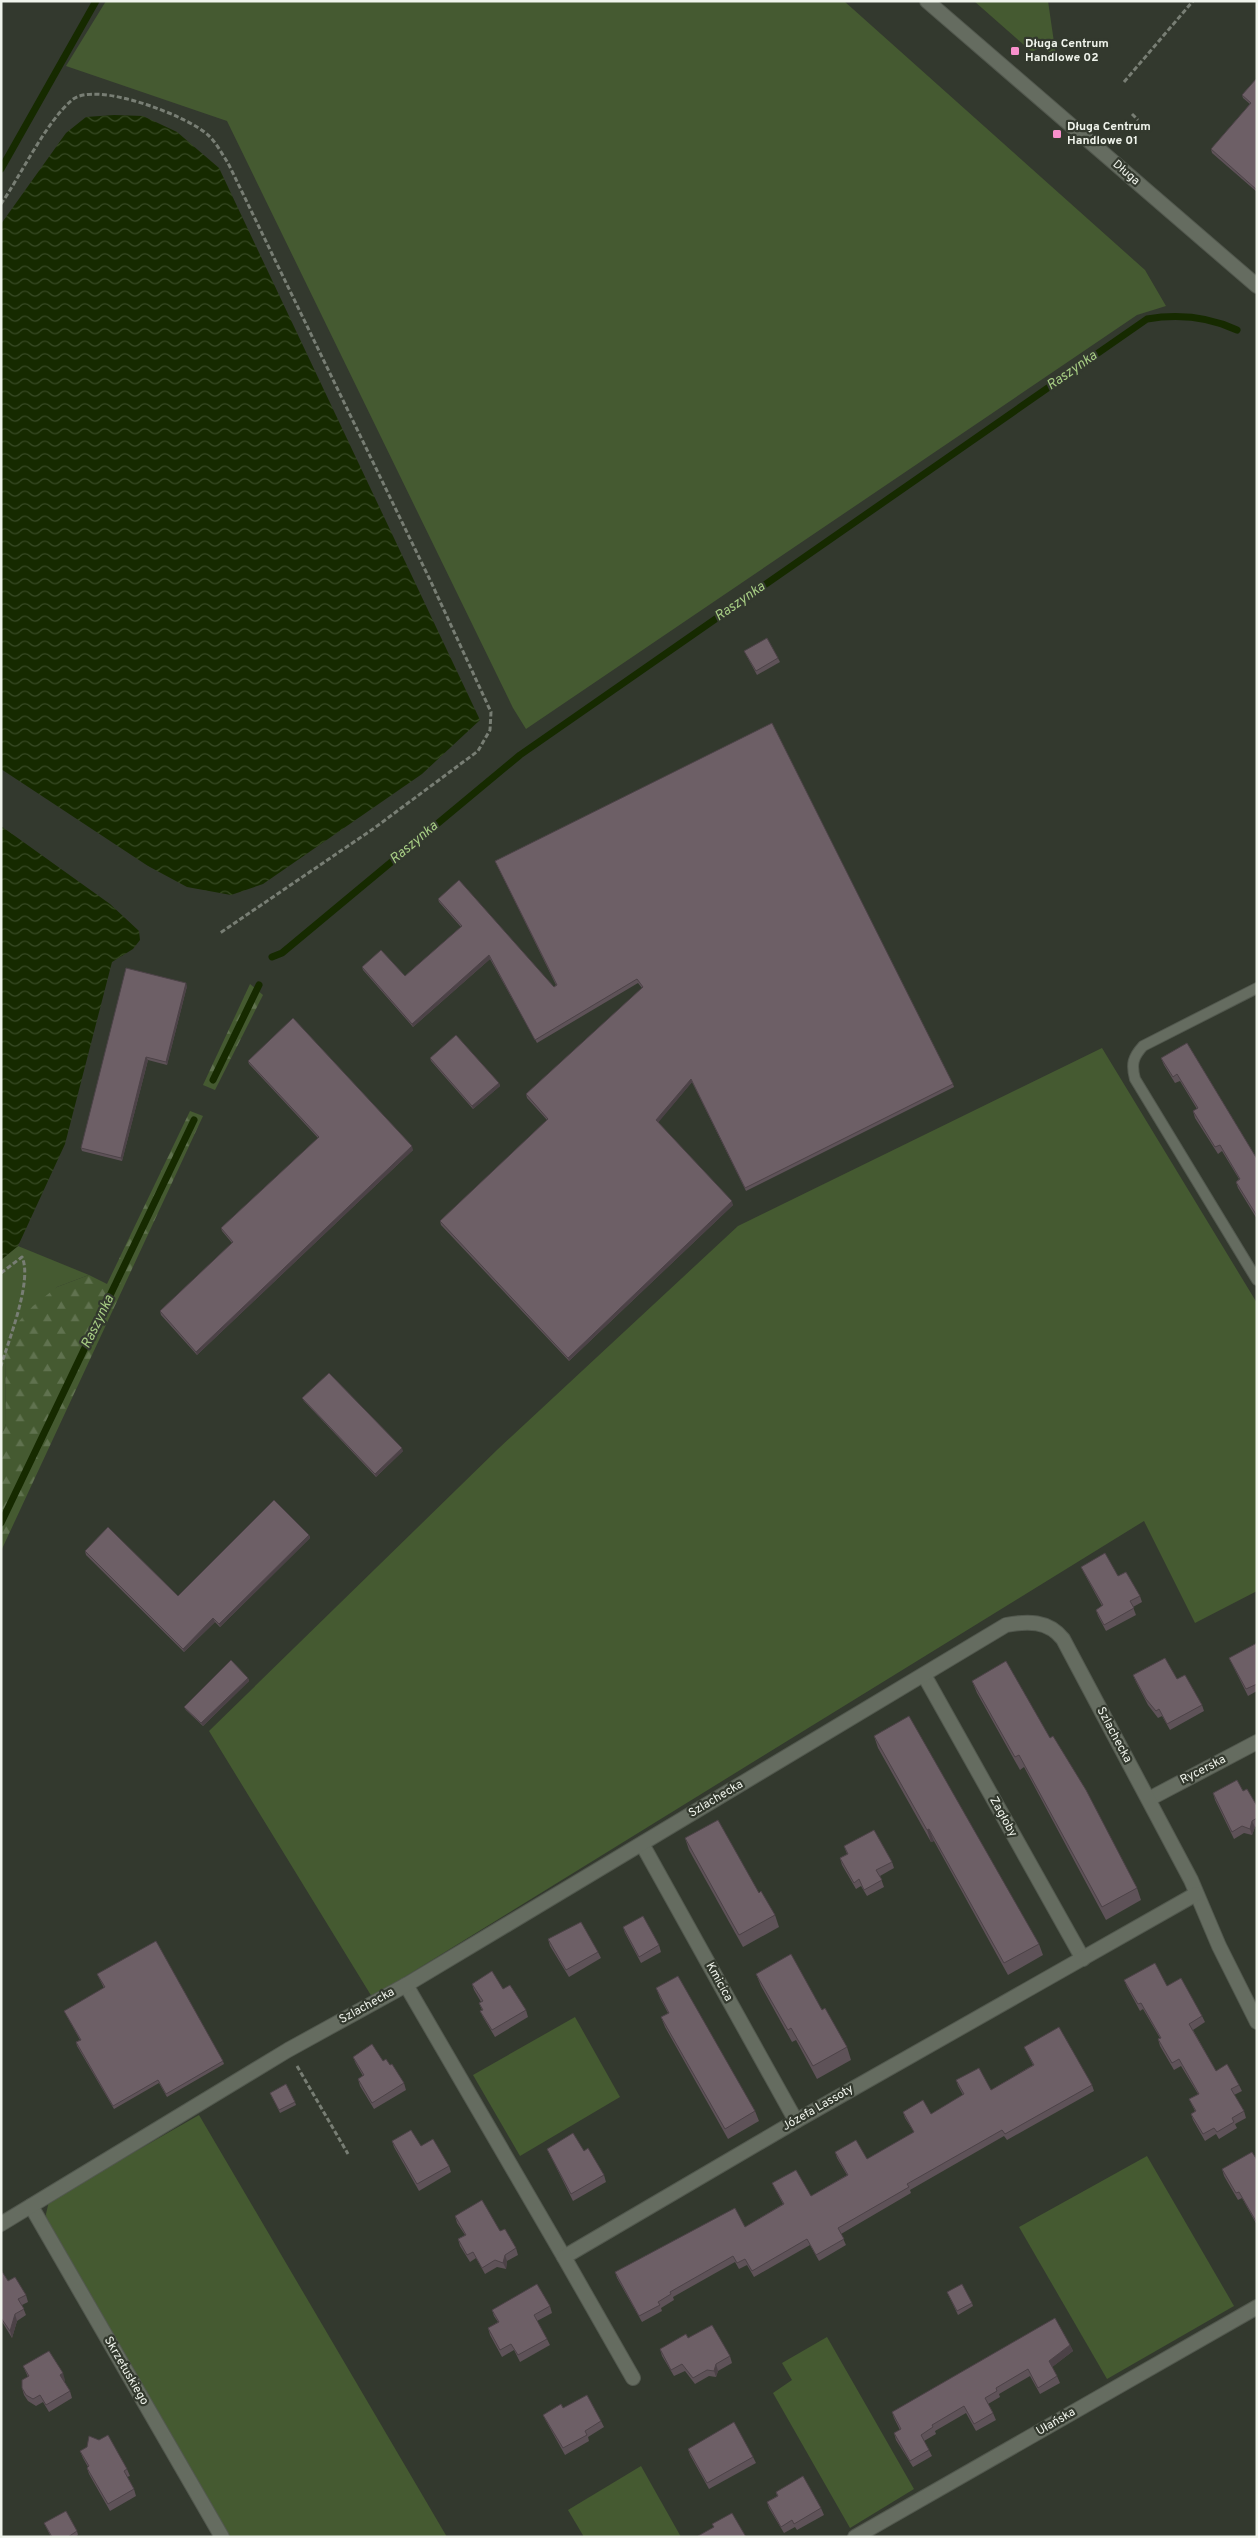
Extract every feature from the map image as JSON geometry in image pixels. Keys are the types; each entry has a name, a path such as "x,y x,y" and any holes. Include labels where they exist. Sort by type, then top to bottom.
{"street":[{"name":"Długa","path":"927,1 1257,286"},
{"name":"Szlachecka","path":"1,2224 288,2050 406,1985 1006,1625 1021,1622 1042,1624 1058,1632 1063,1638 1149,1798 1257,2022"},
{"name":"Zagłoby","path":"924,1674 1083,1959"},
{"name":"Rycerska","path":"1149,1798 1257,1742"},
{"name":"Kmicica","path":"642,1844 796,2121"},
{"name":"Józefa Lassoty","path":"564,2257 796,2121 1196,1894"},
{"path":"406,1985 633,2378"},
{"name":"Skrzetuskiego","path":"30,2206 222,2537"},
{"name":"Ułańska","path":"855,2537 1257,2307"}],"lane":[{"path":"1257,988 1143,1046 1133,1060 1133,1069 1135,1079 1257,1280"}],"path":[{"path":"1124,82 1193,1"},
{"path":"1,204 57,116 74,98 95,94 127,99 183,118 208,135 228,162 427,573 491,712 490,730 478,751 373,830 220,933"},
{"path":"1132,114 1138,120"},
{"path":"1,1273 22,1258 26,1264 24,1284 1,1366"},
{"path":"288,2050 348,2154"}],"green space":[{"path":"106,1 844,1 1145,270 1166,306 1137,315 526,729 513,708 227,121 66,66"},
{"path":"974,1 1048,1 1056,56 1041,47 1032,52"},
{"path":"250,984 263,995 215,1090 203,1085"},
{"path":"1102,1048 1257,1303 1257,1591 1195,1623 1144,1521 372,1997 209,1731 498,1449 738,1226"},
{"path":"190,1111 203,1116 1,1551 1,1436 6,1424 5,1352 11,1330 33,1306 57,1287 89,1275 107,1284"},
{"path":"18,1246 89,1275 57,1287 5,1352 6,1424 1,1436 1,1260"},
{"path":"575,2017 620,2097 520,2156 473,2075"},
{"path":"199,2115 447,2537 230,2537 47,2225 46,2214 49,2201"},
{"path":"1147,2156 1234,2306 1107,2379 1019,2227"},
{"path":"827,2337 914,2489 850,2528 773,2393 792,2380 782,2363"},
{"path":"641,2466 681,2537 584,2537 568,2510"}],"water":[{"path":"114,115 143,116 177,132 219,168 480,720 422,774 263,884 231,895 187,887 148,866 1,769 1,224 66,133 86,117"},
{"path":"1,826 110,904 139,931 140,940 133,949 112,962 65,1144 18,1246 1,1260"}],"building":[{"path":"1257,78 1257,190 1211,149 1251,103 1242,95"},
{"path":"767,638 778,658 756,671 744,651"},
{"path":"772,723 953,1084 745,1188 691,1079 656,1120 732,1201 568,1358 440,1221 548,1119 526,1094 643,987 637,979 535,1040 489,955 412,1024 362,967 381,950 405,976 462,926 438,899 459,880 554,987 557,985 495,861"},
{"path":"126,968 186,983 166,1062 146,1057 121,1158 81,1148"},
{"path":"293,1018 412,1146 196,1352 160,1311 233,1242 221,1228 319,1137 248,1061"},
{"path":"456,1035 499,1083 472,1106 430,1058"},
{"path":"1187,1043 1257,1159 1257,1216 1236,1182 1240,1179 1220,1145 1215,1147 1193,1111 1198,1108 1177,1074 1173,1077 1161,1058"},
{"path":"329,1373 402,1448 375,1474 302,1398"},
{"path":"274,1500 309,1535 219,1624 213,1618 183,1649 85,1551 108,1527 178,1596"},
{"path":"1105,1553 1118,1576 1126,1572 1140,1596 1130,1601 1134,1608 1104,1625 1096,1610 1103,1605 1081,1567"},
{"path":"1257,1643 1257,1684 1246,1689 1229,1658"},
{"path":"1165,1658 1177,1679 1185,1675 1202,1705 1167,1724 1159,1709 1156,1711 1146,1699 1133,1675"},
{"path":"231,1660 248,1678 201,1723 184,1707"},
{"path":"1006,1661 1050,1738 1053,1736 1086,1790 1137,1888 1102,1907 1019,1755 1015,1757 972,1681"},
{"path":"909,1716 1039,1944 1004,1963 929,1829 927,1830 874,1736"},
{"path":"1237,1780 1243,1791 1247,1789 1257,1806 1257,1818 1252,1821 1250,1829 1242,1826 1232,1832 1213,1793"},
{"path":"718,1820 759,1893 761,1891 775,1915 739,1935 685,1838"},
{"path":"874,1830 892,1862 876,1870 882,1880 864,1890 859,1879 854,1883 840,1858 848,1854 844,1846"},
{"path":"643,1916 659,1945 639,1957 623,1927"},
{"path":"581,1922 598,1952 566,1970 548,1939"},
{"path":"156,1941 223,2061 166,2094 158,2080 113,2106 76,2042 81,2040 64,2011 105,1987 97,1974"},
{"path":"791,1954 822,2010 825,2008 847,2047 813,2066 791,2028 788,2030 756,1974"},
{"path":"1155,1963 1167,1986 1181,1978 1202,2016 1189,2024 1216,2071 1227,2064 1239,2085 1231,2089 1244,2111 1232,2118 1234,2122 1217,2132 1214,2128 1203,2134 1191,2114 1196,2111 1189,2099 1199,2094 1179,2059 1172,2063 1158,2039 1161,2038 1141,2003 1138,2004 1124,1980"},
{"path":"492,1971 503,1989 510,1985 526,2010 492,2030 480,2011 483,2010 479,2003 483,2001 472,1984"},
{"path":"678,1976 755,2111 725,2129 661,2017 669,2013 656,1988"},
{"path":"1059,2027 1092,2085 1005,2134 1002,2130 907,2184 909,2187 838,2228 844,2239 816,2255 807,2239 752,2271 745,2259 737,2263 733,2256 670,2292 671,2294 658,2302 660,2305 639,2316 615,2272 735,2208 745,2227 784,2204 772,2183 796,2170 811,2196 848,2175 835,2152 856,2140 867,2159 914,2132 903,2112 923,2100 931,2114 964,2094 956,2080 979,2068 991,2090 1034,2065 1024,2047"},
{"path":"372,2044 383,2061 386,2059 390,2065 392,2064 404,2083 372,2103 358,2079 364,2075 353,2057"},
{"path":"286,2084 295,2102 279,2110 270,2093"},
{"path":"411,2130 421,2146 433,2139 449,2166 417,2184 392,2141"},
{"path":"573,2133 584,2151 588,2148 604,2175 571,2194 547,2149"},
{"path":"1252,2152 1257,2160 1257,2223 1239,2192 1236,2193 1222,2169"},
{"path":"482,2200 500,2231 505,2229 516,2248 505,2255 503,2263 495,2260 482,2268 473,2252 467,2255 458,2239 466,2235 455,2216"},
{"path":"1,2270 8,2281 15,2277 26,2295 18,2299 24,2309 15,2314 10,2331 1,2318"},
{"path":"537,2284 550,2306 534,2315 547,2339 518,2355 511,2344 500,2350 488,2328 499,2322 492,2310"},
{"path":"962,2284 972,2303 957,2311 947,2292"},
{"path":"1055,2318 1070,2345 1049,2361 1057,2376 1038,2388 1028,2369 996,2388 997,2391 985,2398 993,2413 974,2424 964,2406 932,2425 933,2427 921,2435 929,2450 910,2461 894,2433 901,2429 892,2412"},
{"path":"712,2325 730,2356 716,2364 714,2371 707,2370 693,2378 682,2364 671,2370 660,2349 686,2334 688,2338"},
{"path":"49,2351 63,2373 60,2375 70,2391 46,2405 40,2395 33,2399 26,2395 22,2388 22,2380 29,2376 23,2366"},
{"path":"587,2395 601,2421 585,2431 587,2435 563,2448 543,2415 561,2404 563,2408"},
{"path":"734,2422 753,2457 707,2483 688,2449"},
{"path":"108,2435 127,2469 124,2471 134,2489 108,2504 87,2468 89,2466 80,2451 87,2447 89,2436 99,2440"},
{"path":"803,2476 821,2508 794,2524 792,2520 781,2527 767,2502 778,2496 776,2492"},
{"path":"66,2511 77,2531 68,2537 52,2537 44,2523"},
{"path":"732,2513 746,2537 698,2536 714,2527 712,2524"}],"waterway":[{"path":"1,169 96,1"},
{"name":"Raszynka","path":"272,957 282,953 520,755 1147,319 1170,317 1204,319 1237,330"},
{"name":"Raszynka","path":"213,1080 259,985"},
{"name":"Raszynka","path":"1,1523 194,1120"}],"place":[{"name":"Długa Centrum Handlowe 02","path":"1015,51"},
{"name":"Długa Centrum Handlowe 01","path":"1057,134"}]}
